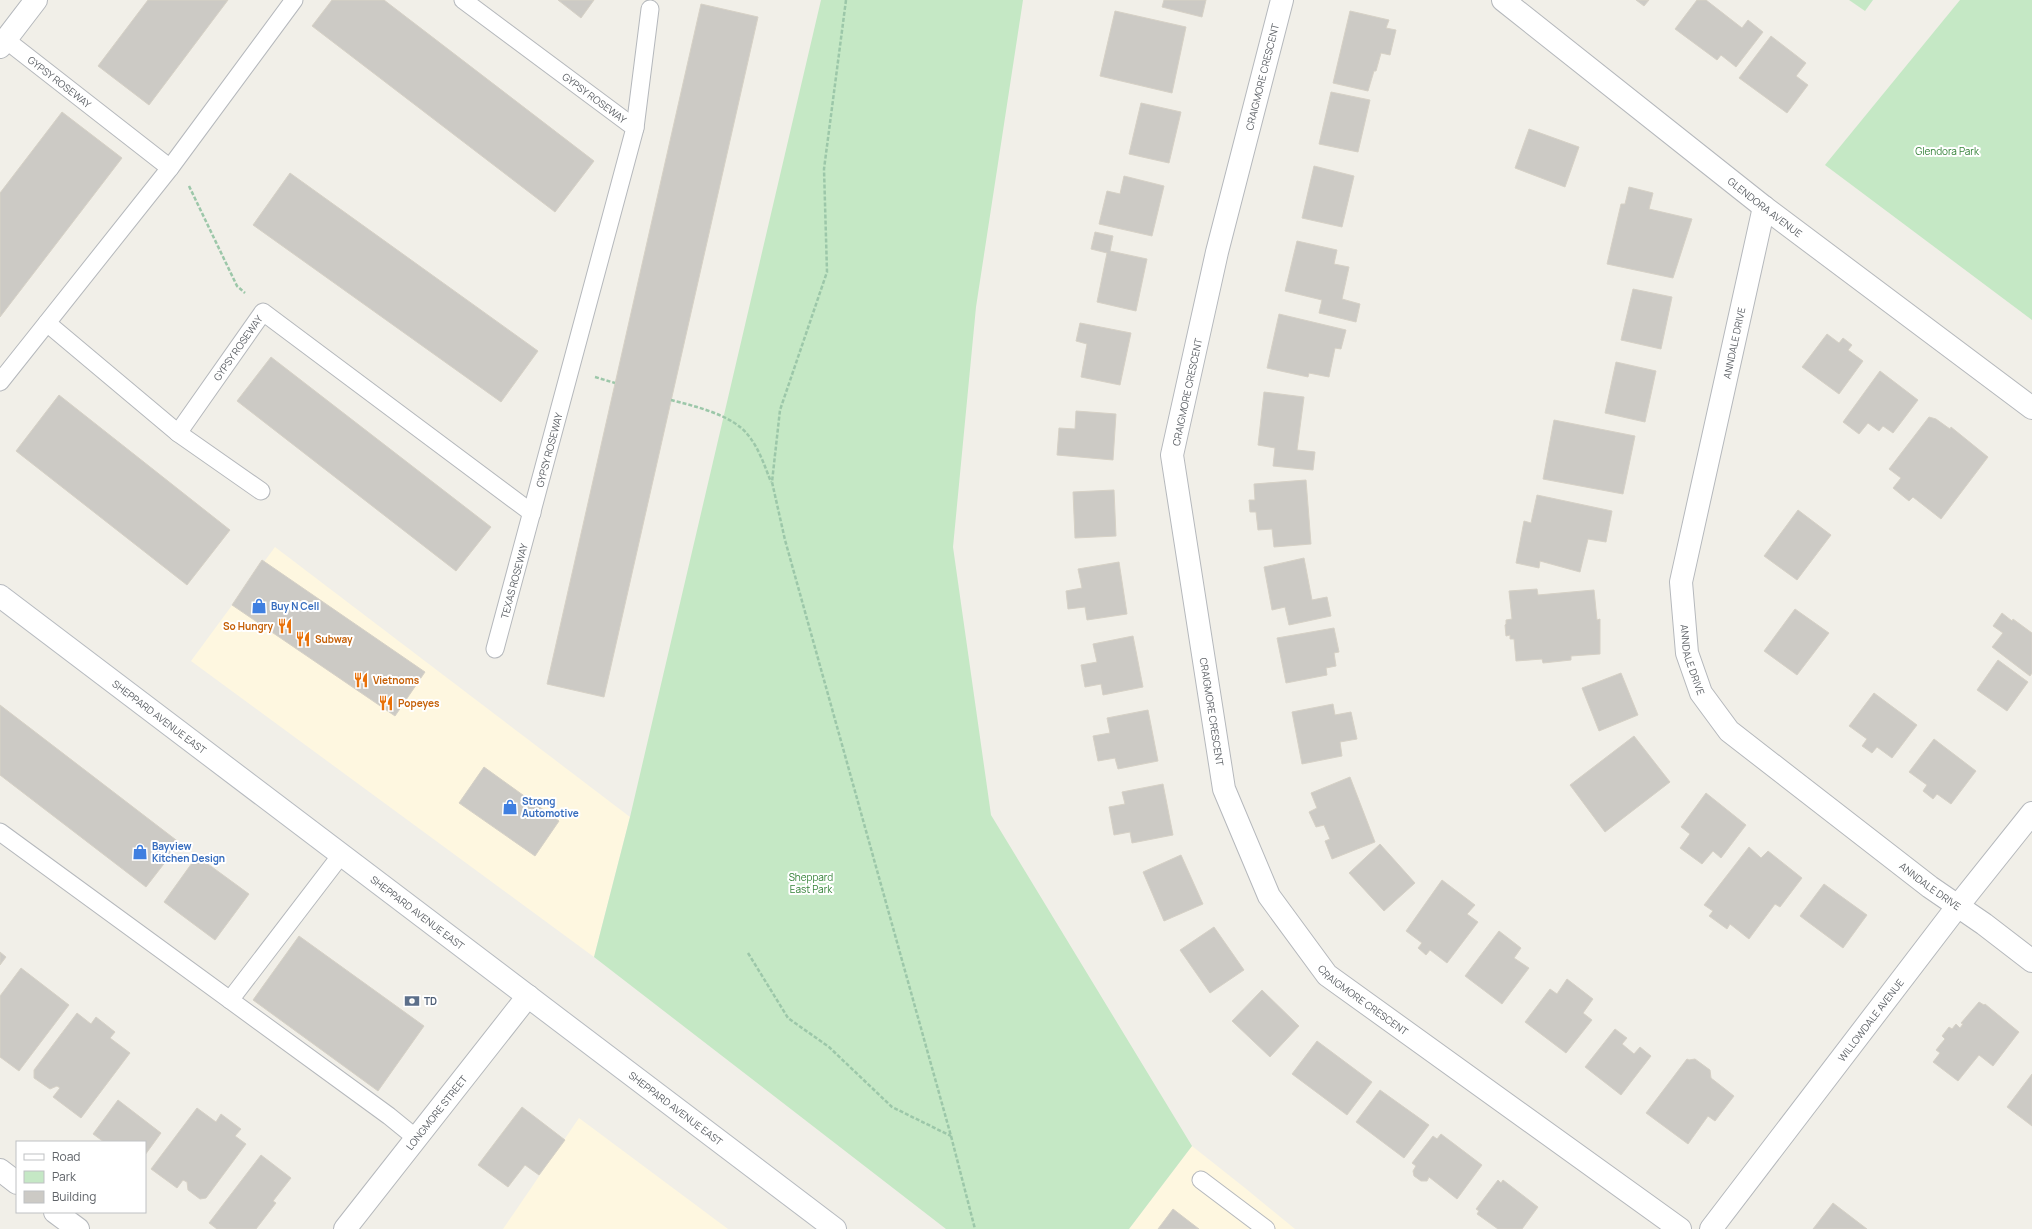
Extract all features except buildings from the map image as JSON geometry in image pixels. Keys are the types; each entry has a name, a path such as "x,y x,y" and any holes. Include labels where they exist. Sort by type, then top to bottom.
{"street":[{"path":"3,43 36,0"},
{"name":"CRAIGMORE CRESCENT","path":"1282,0 1218,252 1172,456 1224,789 1269,896 1327,975 1680,1229"},
{"name":"GLENDORA AVENUE","path":"1503,0 1764,207 2032,408"},
{"name":"ANNDALE DRIVE","path":"1764,207 1681,582 1686,652 1701,693 1729,731 1957,907 2032,961"},
{"name":"SHEPPARD AVENUE EAST","path":"0,596 835,1229"},
{"name":"WILLOWDALE AVENUE","path":"1712,1229 1957,907 2032,813"},
{"name":"LONGMORE STREET","path":"345,1229 528,996"},
{"path":"0,1170 16,1182"},
{"path":"56,1213 78,1229"}],"lane":[{"path":"0,382 170,168 294,0"},
{"name":"GYPSY ROSEWAY","path":"178,433 263,312 532,513 635,128 463,0"},
{"path":"635,128 650,9"},
{"name":"GYPSY ROSEWAY","path":"3,43 170,168"},
{"path":"47,323 178,433 261,491"},
{"name":"TEXAS ROSEWAY","path":"495,649 532,513"},
{"path":"0,832 389,1116 416,1138"},
{"path":"230,1000 341,855"},
{"path":"1201,1180 1244,1223 1266,1229"}],"path":[{"path":"772,482 780,410 827,272 824,169 846,0"},
{"path":"186,179 237,286 263,312"},
{"path":"671,400 702,409 734,423 748,434 772,482 784,540 951,1136 975,1229"},
{"path":"748,953 788,1018 829,1047 892,1107 951,1136"}],"shaded area":[{"path":"275,547 630,817 594,957 191,661"},
{"path":"579,1118 728,1229 503,1229"},
{"path":"1192,1146 1245,1188 1295,1229 1129,1229"}],"green space":[{"name":"Sheppard East Park","path":"821,0 1023,0 976,307 953,547 991,815 1192,1146 1129,1229 946,1229 594,957 630,817"},
{"path":"1849,0 1873,0 1865,11"},
{"name":"Glendora Park","path":"1960,0 2032,0 2032,320 1825,165"}],"place":[{"name":"Buy N Cell","path":"259,606"},
{"name":"So Hungry","path":"285,626"},
{"name":"Subway","path":"303,639"},
{"name":"Vietnoms","path":"361,680"},
{"name":"Popeyes","path":"386,703"},
{"name":"Strong Automotive","path":"510,807"},
{"name":"Bayview Kitchen Design","path":"140,852"},
{"name":"TD","path":"412,1001"}]}
